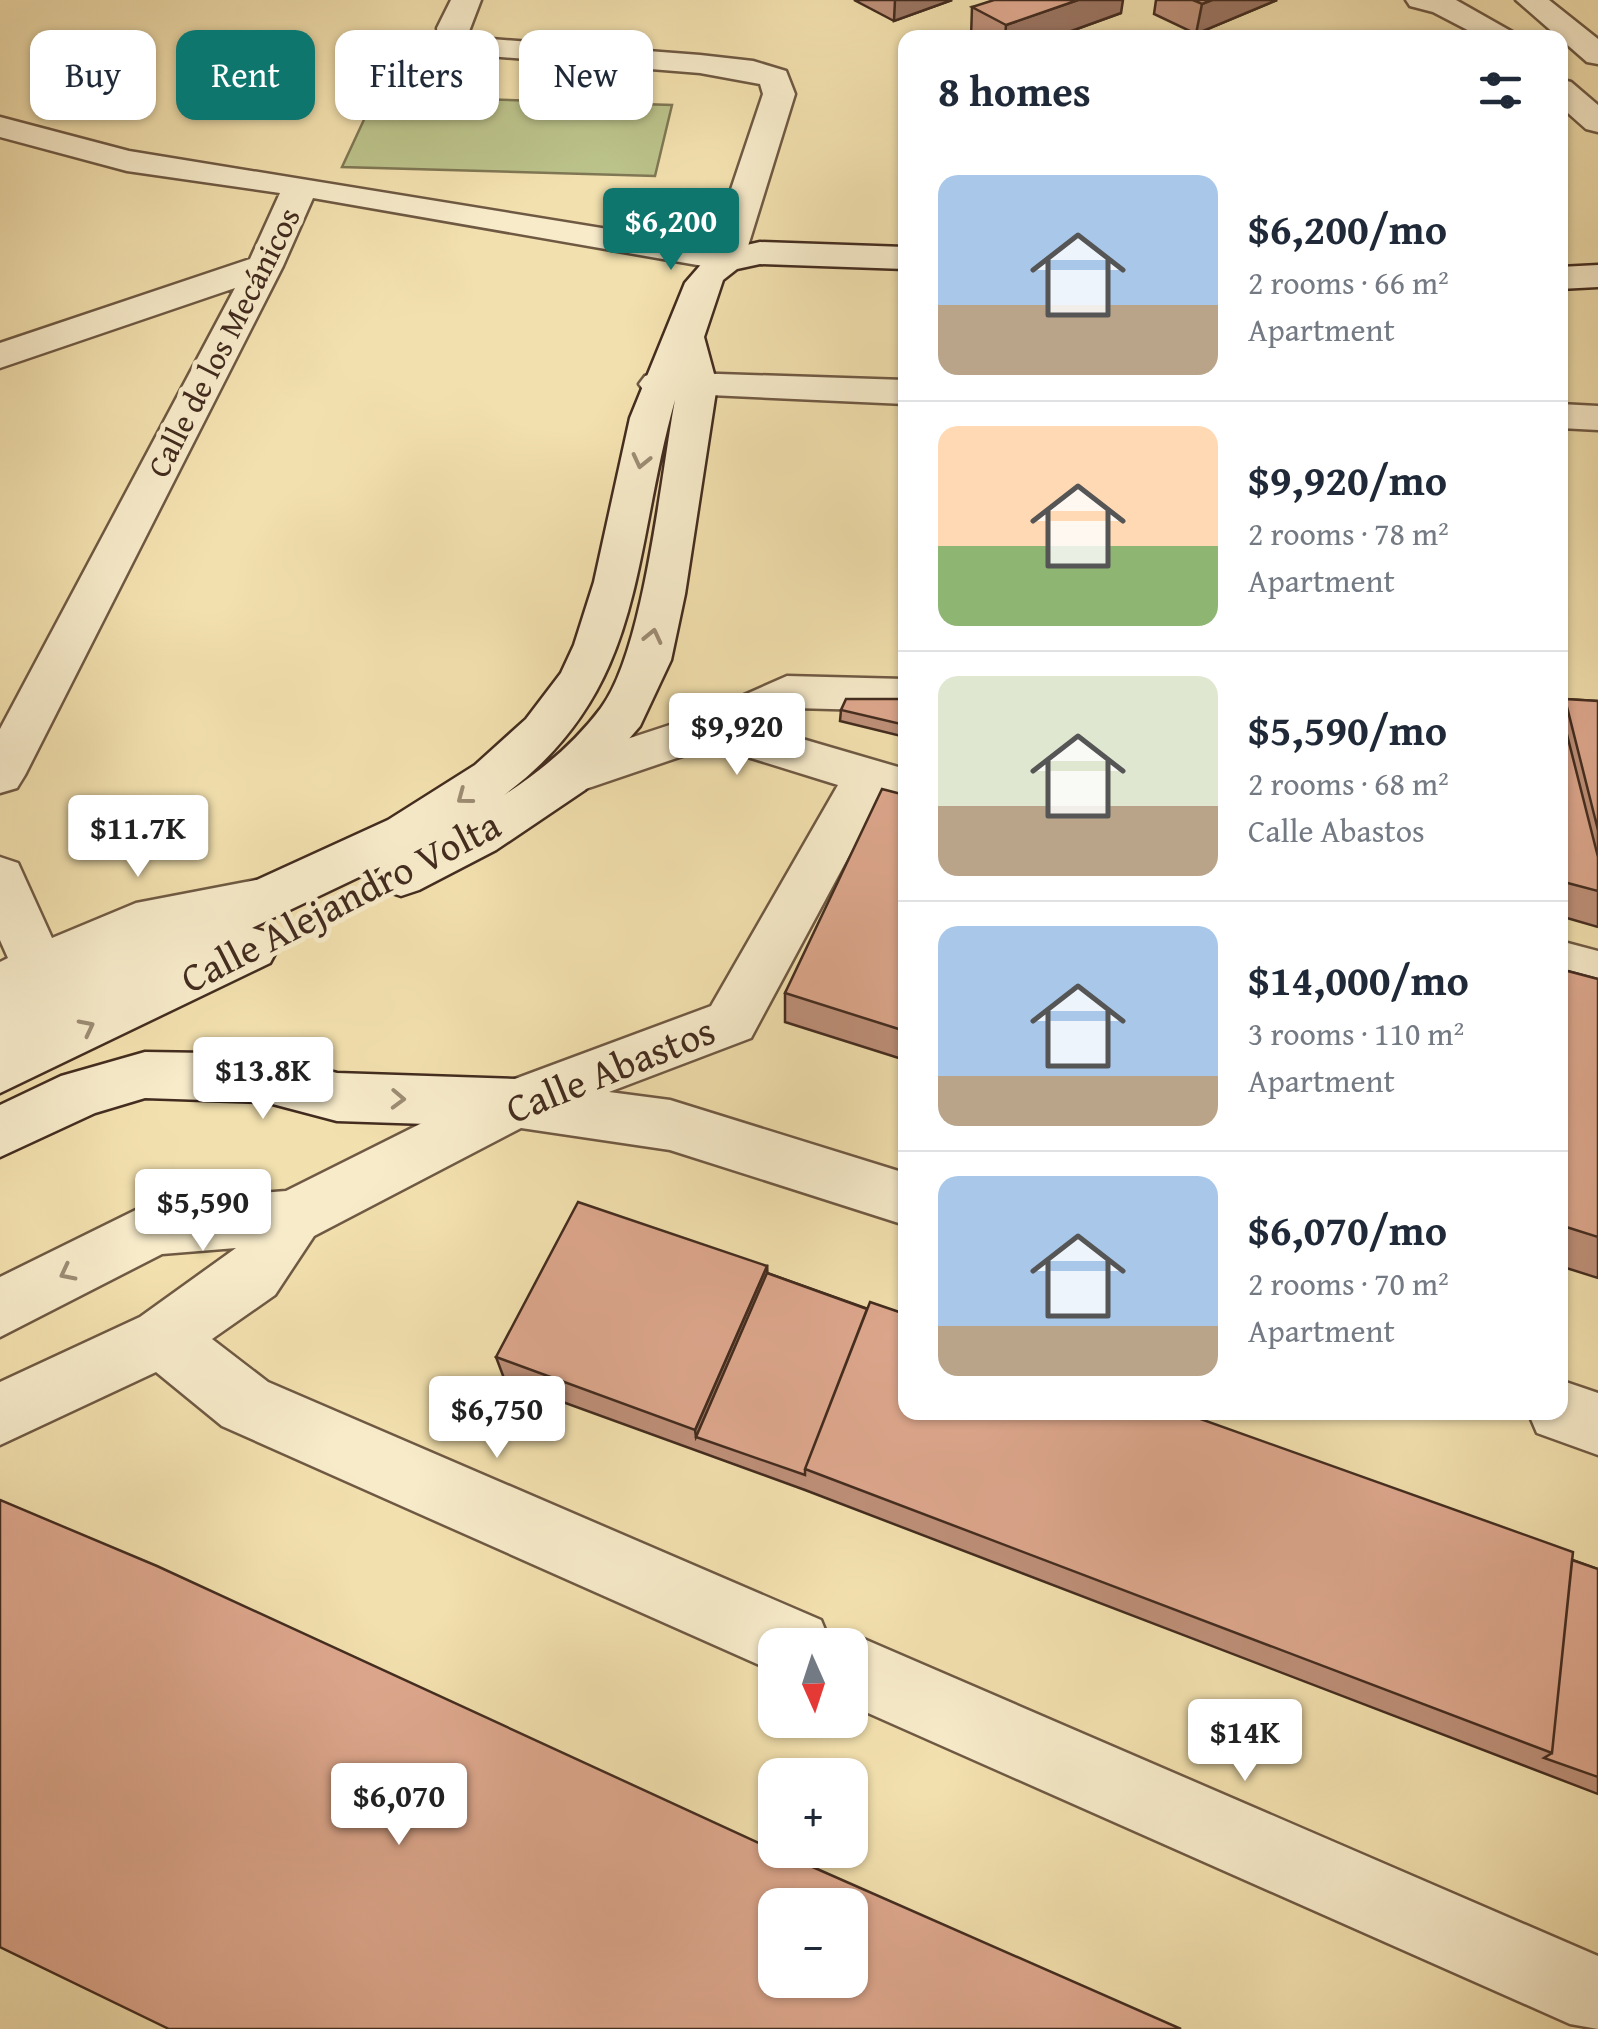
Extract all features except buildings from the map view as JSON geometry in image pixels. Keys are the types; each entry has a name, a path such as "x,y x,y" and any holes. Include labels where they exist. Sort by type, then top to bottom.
{"street":[{"name":"Calle Alejandro Volta","path":"0,1070 446,854 568,777 622,714 648,660 663,594 685,337 706,274 726,259 779,94 775,78 753,70 474,47 453,40 452,28 466,0"},
{"path":"1410,0 1507,13 1534,30"},
{"path":"1421,0 1507,13 1544,30"},
{"path":"1568,41 1598,55"},
{"path":"1568,54 1598,77"},
{"path":"1568,76 1598,98"},
{"path":"1568,96 1598,122"},
{"path":"0,127 127,161 302,186"},
{"name":"Calle de los Mecánicos","path":"0,775 265,266 302,186 726,259 759,253 898,258"},
{"path":"0,356 265,266"},
{"path":"1568,278 1598,276"},
{"name":"Calle Alejandro Volta","path":"0,1022 440,815 532,744 580,684 598,642 678,384"},
{"path":"678,384 898,392"},
{"path":"1568,416 1598,418"},
{"path":"568,777 711,729 787,692 898,694"},
{"path":"711,729 886,782"},
{"name":"Calle Alejandro Volta","path":"507,766 568,777"},
{"name":"Calle Abastos","path":"0,1308 154,1228 293,1217 516,1103 731,1022 886,782"},
{"path":"0,877 19,977 136,923 272,897"},
{"path":"1568,964 1598,972"},
{"path":"0,1132 82,1093 145,1075 265,1078 337,1097 516,1103 670,1124 898,1197"},
{"name":"Calle Abastos","path":"0,1414 162,1338 254,1274 293,1217"},
{"path":"162,1338 245,1404 758,1628"},
{"path":"1568,1414 1598,1424"},
{"path":"868,1677 1598,1996"}],"green space":[{"path":"499,100 519,100 519,120 653,120 653,104 672,105 655,176 342,167 364,120 499,120"}]}
